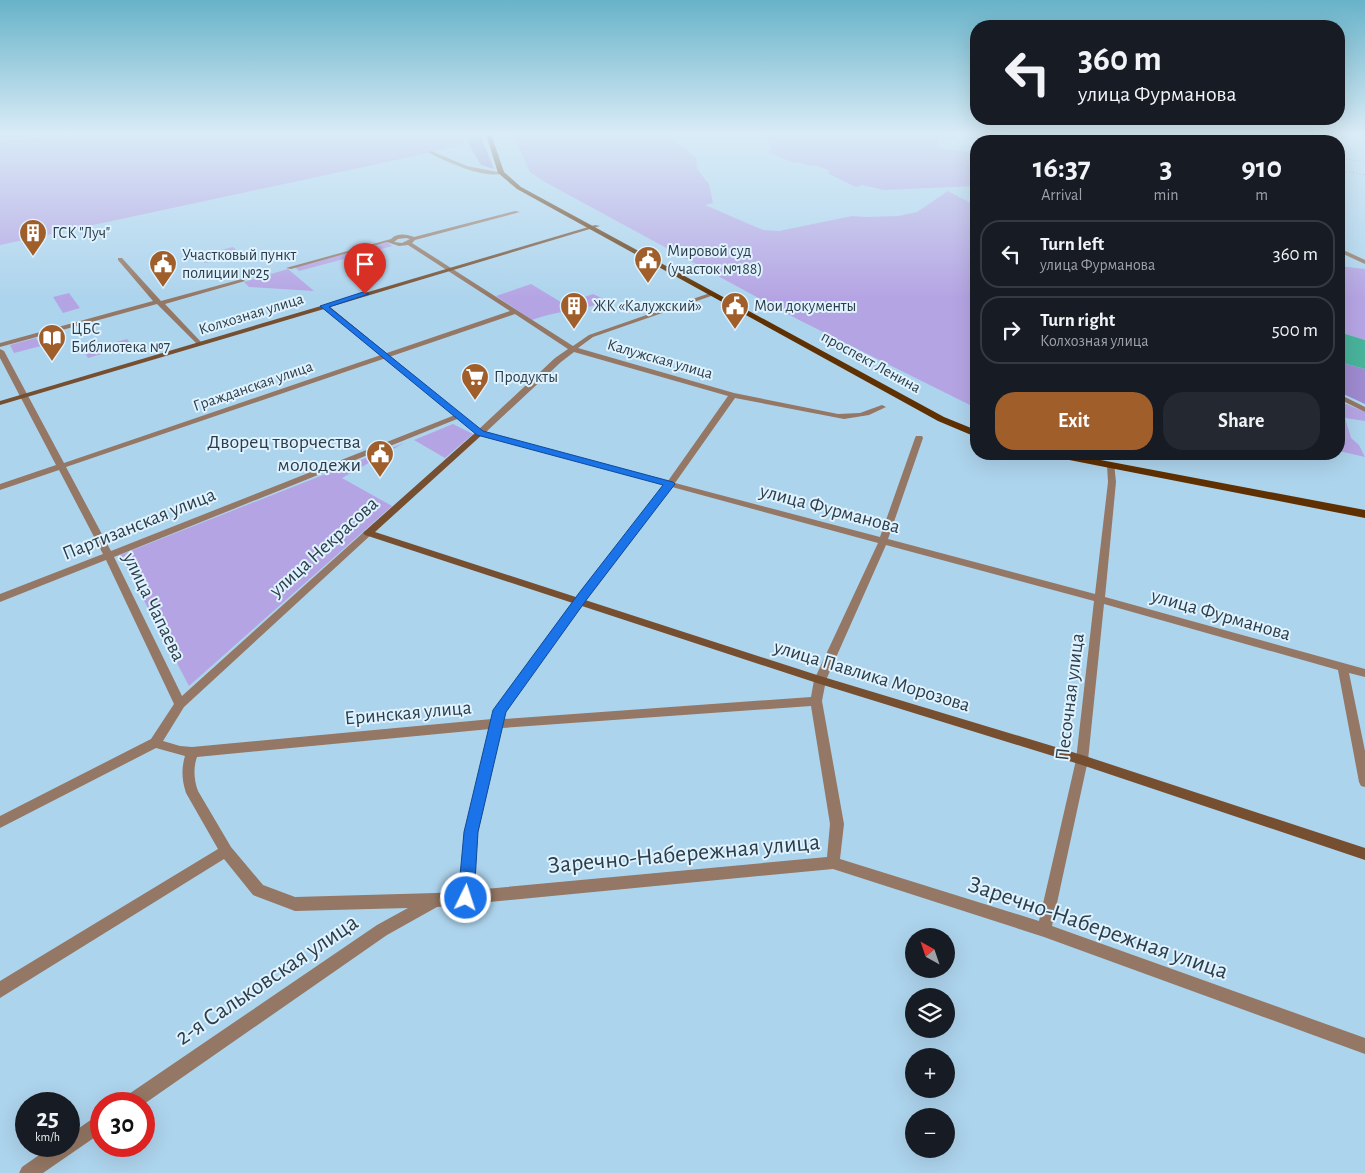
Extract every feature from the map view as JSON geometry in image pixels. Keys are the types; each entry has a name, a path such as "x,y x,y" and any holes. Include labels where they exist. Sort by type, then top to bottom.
{"main road":[{"name":"проспект Ленина","path":"520,189 946,416 970,426"},
{"name":"проспект Ленина","path":"528,189 712,294 941,419 970,431"},
{"path":"1086,460 1365,514"},
{"path":"1115,460 1365,508"}],"street":[{"path":"289,268 390,240 393,244 410,241 517,212"},
{"name":"Колхозная улица","path":"0,403 594,227"},
{"name":"Калужская улица","path":"410,241 449,269 573,349 733,395 851,418 882,407"},
{"path":"1345,253 1365,262"},
{"path":"120,259 200,343"},
{"path":"0,345 242,281"},
{"name":"улица Некрасова","path":"155,742 180,704 558,360 591,336 712,294"},
{"name":"улица Фурманова","path":"324,306 480,433 1100,599 1365,673"},
{"name":"Гражданская улица","path":"0,487 515,312"},
{"name":"улица Чапаева","path":"0,351 23,396 26,398 60,467 108,554 180,704"},
{"path":"466,898 471,832 495,724 500,710 580,601 670,484 733,395"},
{"path":"1345,399 1365,410"},
{"name":"Партизанская улица","path":"0,598 458,417"},
{"path":"833,863 837,824 816,701 820,680 883,541 920,438"},
{"name":"Песочная улица","path":"1044,930 1082,760 1112,482 1112,465"},
{"name":"улица Павлика Морозова","path":"368,533 820,680 1082,760 1365,854"},
{"path":"1343,668 1365,782"},
{"name":"Еринская улица","path":"155,742 180,751 192,752 495,724 816,701"},
{"path":"0,822 155,742"},
{"name":"Заречно-Набережная улица","path":"192,752 188,765 191,788 226,851 258,890 295,904 466,898 833,863 1044,930 1365,1046"},
{"path":"0,990 226,851"},
{"name":"2-я Сальковская улица","path":"146,1092 382,930 436,900"},
{"path":"28,1173 52,1157"}],"shaded area":[{"path":"0,189 262,189 0,245"},
{"path":"557,189 710,189 713,203 705,205 763,230 779,231 852,216 899,216 917,212 948,191 970,203 970,405 799,320"},
{"path":"878,189 913,189 884,190"},
{"path":"387,242 392,246 299,271 295,267"},
{"path":"233,247 241,254 205,263 197,256"},
{"path":"1345,267 1365,269 1365,340 1345,334"},
{"path":"288,269 314,291 249,287 244,282"},
{"path":"531,284 564,304 593,294 608,301 532,320 496,296"},
{"path":"69,293 80,308 63,313 53,297"},
{"path":"1345,334 1365,340 1365,369 1345,364"},
{"path":"36,338 41,346 14,353 10,345"},
{"path":"127,339 132,345 88,358 84,351"},
{"path":"1345,364 1365,369 1365,404 1345,395"},
{"path":"1345,404 1365,412 1365,421 1345,418"},
{"path":"1345,418 1351,438 1359,445 1365,457 1345,452"},
{"path":"453,424 473,434 445,458 414,440"},
{"path":"404,443 342,478 392,506 189,686 120,555"}],"place":[{"name":"ГСК \"Луч\"","path":"33,257"},
{"name":"Мировой суд (участок №188)","path":"648,284"},
{"name":"Участковый пункт полиции №25","path":"163,288"},
{"name":"ЖК «Калужский»","path":"574,330"},
{"name":"Мои документы","path":"735,330"},
{"name":"ЦБС Библиотека №7","path":"52,362"},
{"name":"Продукты","path":"475,401"},
{"name":"Дворец творчества молодежи","path":"380,478"}],"route":[{"path":"365,294 324,306 465,423 480,433 670,484 583,596 500,710 495,724 471,832 466,898"}]}
